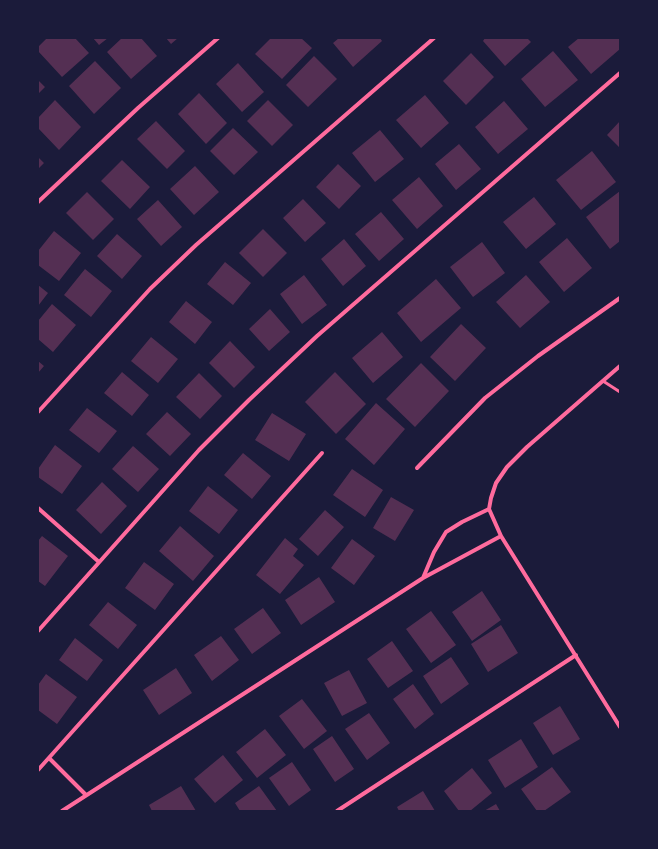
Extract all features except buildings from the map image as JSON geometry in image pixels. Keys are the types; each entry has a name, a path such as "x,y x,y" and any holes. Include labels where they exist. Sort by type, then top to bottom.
{"street":[{"path":"38,202 138,108 218,38"},
{"path":"38,412 165,274 252,194 434,38"},
{"path":"38,631 199,450 249,400 317,336 620,73"},
{"path":"417,468 485,398 538,356 620,298"},
{"path":"620,366 527,447 507,467 496,482 490,498 489,509 501,536 620,727"},
{"path":"38,770 322,454"},
{"path":"38,508 99,562"},
{"path":"423,578 434,552 446,532 462,522 489,509"},
{"path":"62,811 423,578 501,536"},
{"path":"337,811 576,655"},
{"path":"49,758 86,795"}],"lane":[{"path":"602,381 620,392"}]}
